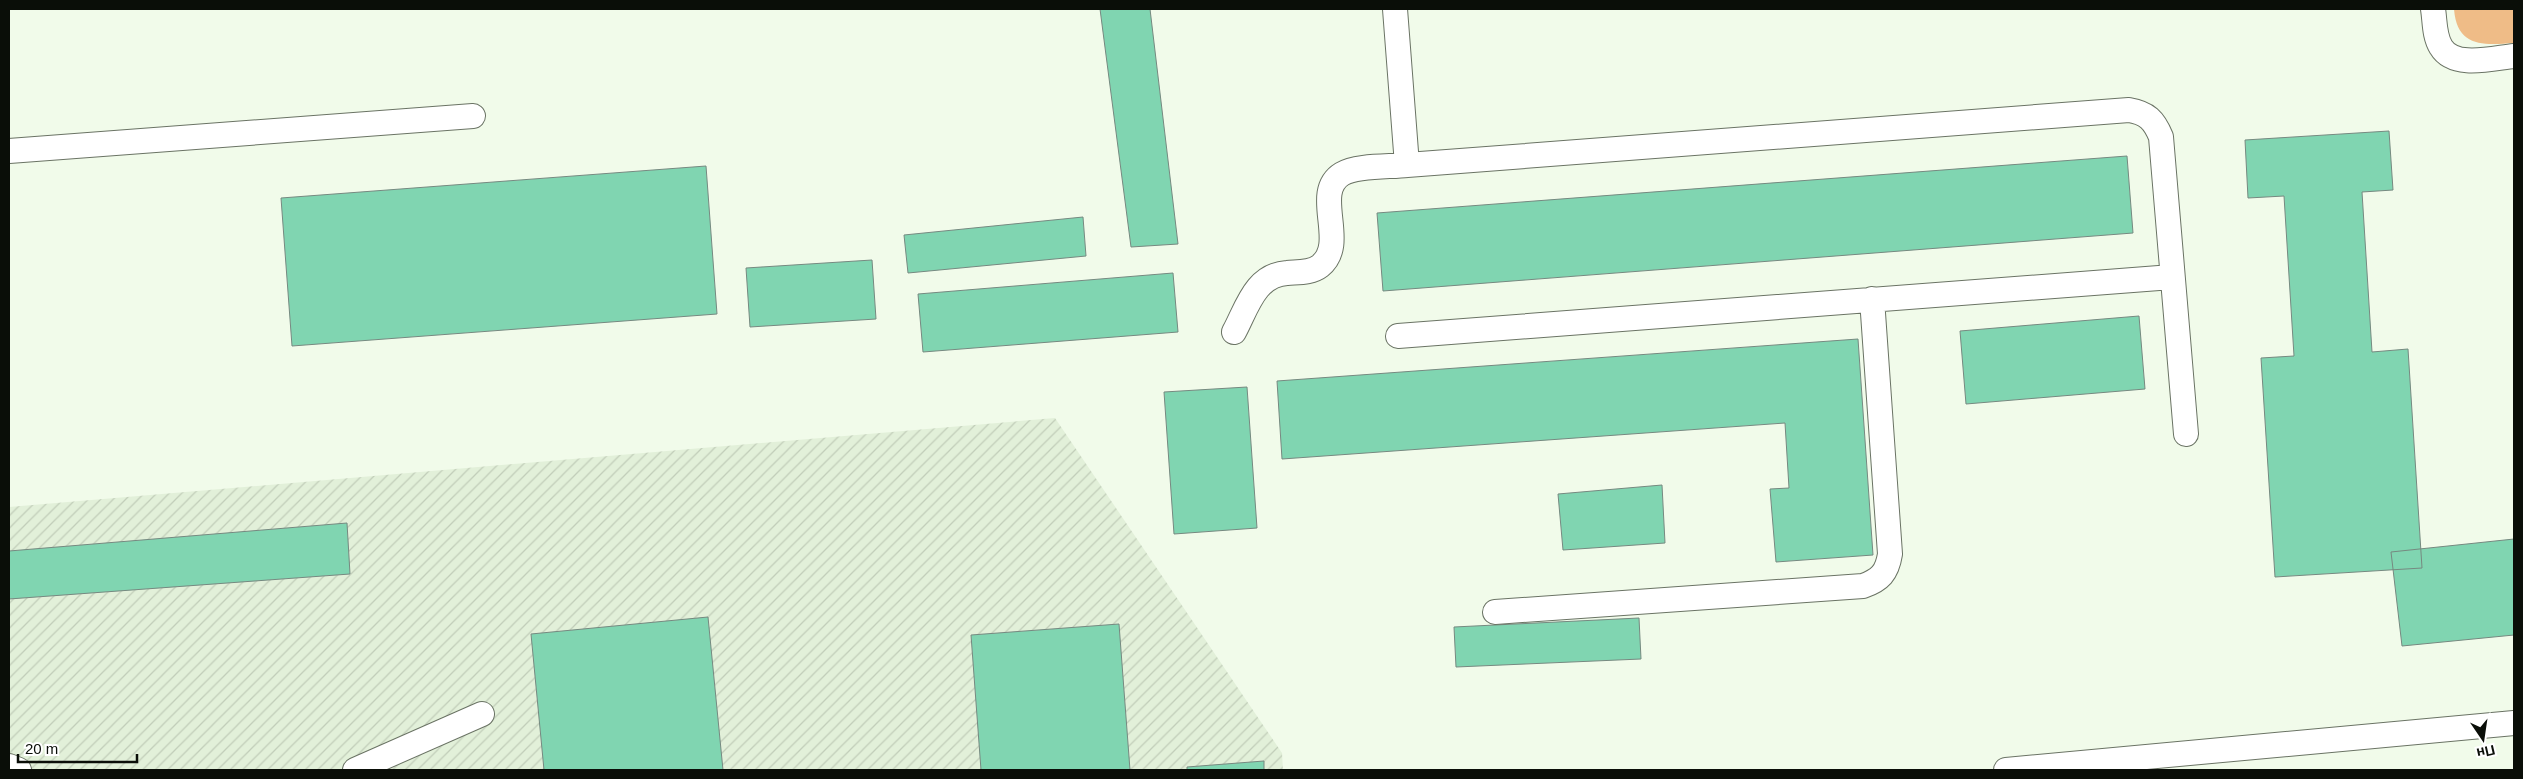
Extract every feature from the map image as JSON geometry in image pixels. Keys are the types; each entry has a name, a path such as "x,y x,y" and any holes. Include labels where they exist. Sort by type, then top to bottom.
{"lane":[{"path":"1395,9 1407,165"},
{"path":"2434,9 2436,33 2441,48 2453,58 2468,60 2514,56"},
{"path":"1234,332 1262,282 1280,274 1305,272 1319,267 1330,256 1332,240 1329,201 1332,186 1342,174 1356,169 2128,110 2144,113 2155,123 2161,137 2186,434"},
{"path":"9,151 474,116"},
{"path":"1398,336 2172,277"},
{"path":"1495,612 1862,586 1877,581 1887,569 1890,554 1872,300"},
{"path":"355,770 482,714"},
{"path":"2006,770 2514,723"},
{"path":"9,766 20,770"}],"shaded area":[{"path":"2454,9 2514,9 2514,43 2483,43 2466,37 2460,31 2456,22"},
{"path":"1055,418 1282,753 1283,770 9,770 9,507"}],"building":[{"path":"1100,9 1150,9 1178,244 1131,247"},
{"path":"2389,131 2393,190 2362,192 2372,352 2408,349 2422,568 2275,577 2261,358 2294,356 2284,196 2248,198 2245,140"},
{"path":"2127,156 2133,233 1383,291 1377,213"},
{"path":"706,166 717,314 292,346 281,198"},
{"path":"1083,217 1086,256 908,273 904,235"},
{"path":"872,260 876,319 750,327 746,268"},
{"path":"1173,273 1178,332 923,352 918,294"},
{"path":"2139,316 2145,389 1966,404 1960,331"},
{"path":"1858,339 1873,555 1776,562 1770,489 1789,488 1785,423 1282,459 1277,381"},
{"path":"1247,387 1257,528 1174,534 1164,392"},
{"path":"1662,485 1665,543 1563,550 1558,494"},
{"path":"347,523 350,574 9,599 9,551"},
{"path":"2514,539 2514,635 2402,646 2391,552"},
{"path":"708,617 723,770 544,770 531,634"},
{"path":"1639,618 1641,659 1456,667 1454,627"},
{"path":"1119,624 1130,770 981,770 971,635"},
{"path":"1264,761 1264,770 1187,770 1187,767"}]}
